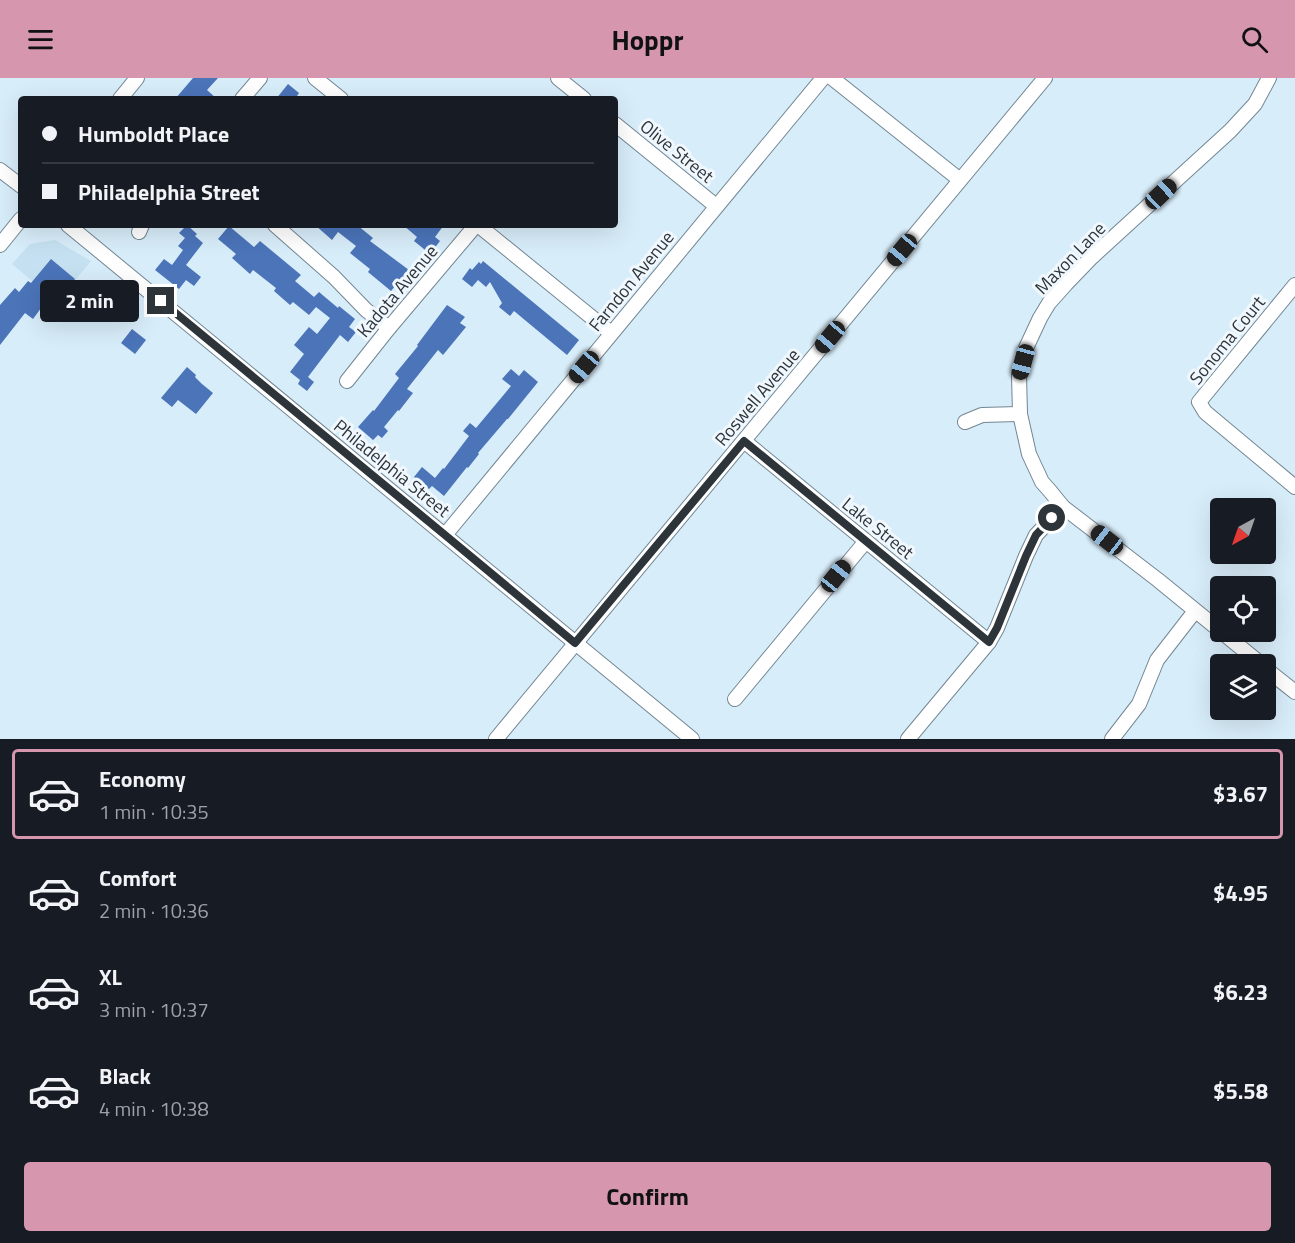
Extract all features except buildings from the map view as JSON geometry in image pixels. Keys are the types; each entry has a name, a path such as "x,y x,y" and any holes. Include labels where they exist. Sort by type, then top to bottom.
{"street":[{"path":"123,96 138,78"},
{"path":"245,96 260,78"},
{"path":"315,78 337,96"},
{"path":"558,78 580,96"},
{"name":"Farndon Avenue","path":"445,535 823,78"},
{"path":"832,78 960,180"},
{"name":"Roswell Avenue","path":"496,739 1045,78"},
{"name":"Maxon Lane","path":"1249,654 1063,507 1042,482 1029,454 1020,414 1019,375 1026,348 1049,303 1092,257 1230,131 1255,104 1269,78"},
{"name":"Olive Street","path":"618,126 716,206"},
{"path":"0,170 18,184"},
{"path":"2,240 18,222"},
{"name":"Philadelphia Street","path":"72,228 692,739"},
{"path":"278,228 389,328"},
{"name":"Kadota Avenue","path":"347,381 474,228"},
{"path":"481,228 611,333"},
{"name":"Sonoma Court","path":"1295,285 1199,402 1205,412 1295,487"},
{"path":"965,422 982,415 1020,414"},
{"name":"Lake Street","path":"744,441 989,642"},
{"path":"908,739 989,642 1036,535 1063,507"},
{"path":"735,699 866,541"},
{"path":"1112,739 1139,704 1157,660 1195,611"},
{"path":"1276,677 1295,693"}],"shaded area":[{"path":"55,240 91,261 57,302 12,264 30,244"}],"route":[{"path":"161,301 575,643 744,441 989,642 1036,535 1052,518"}]}
